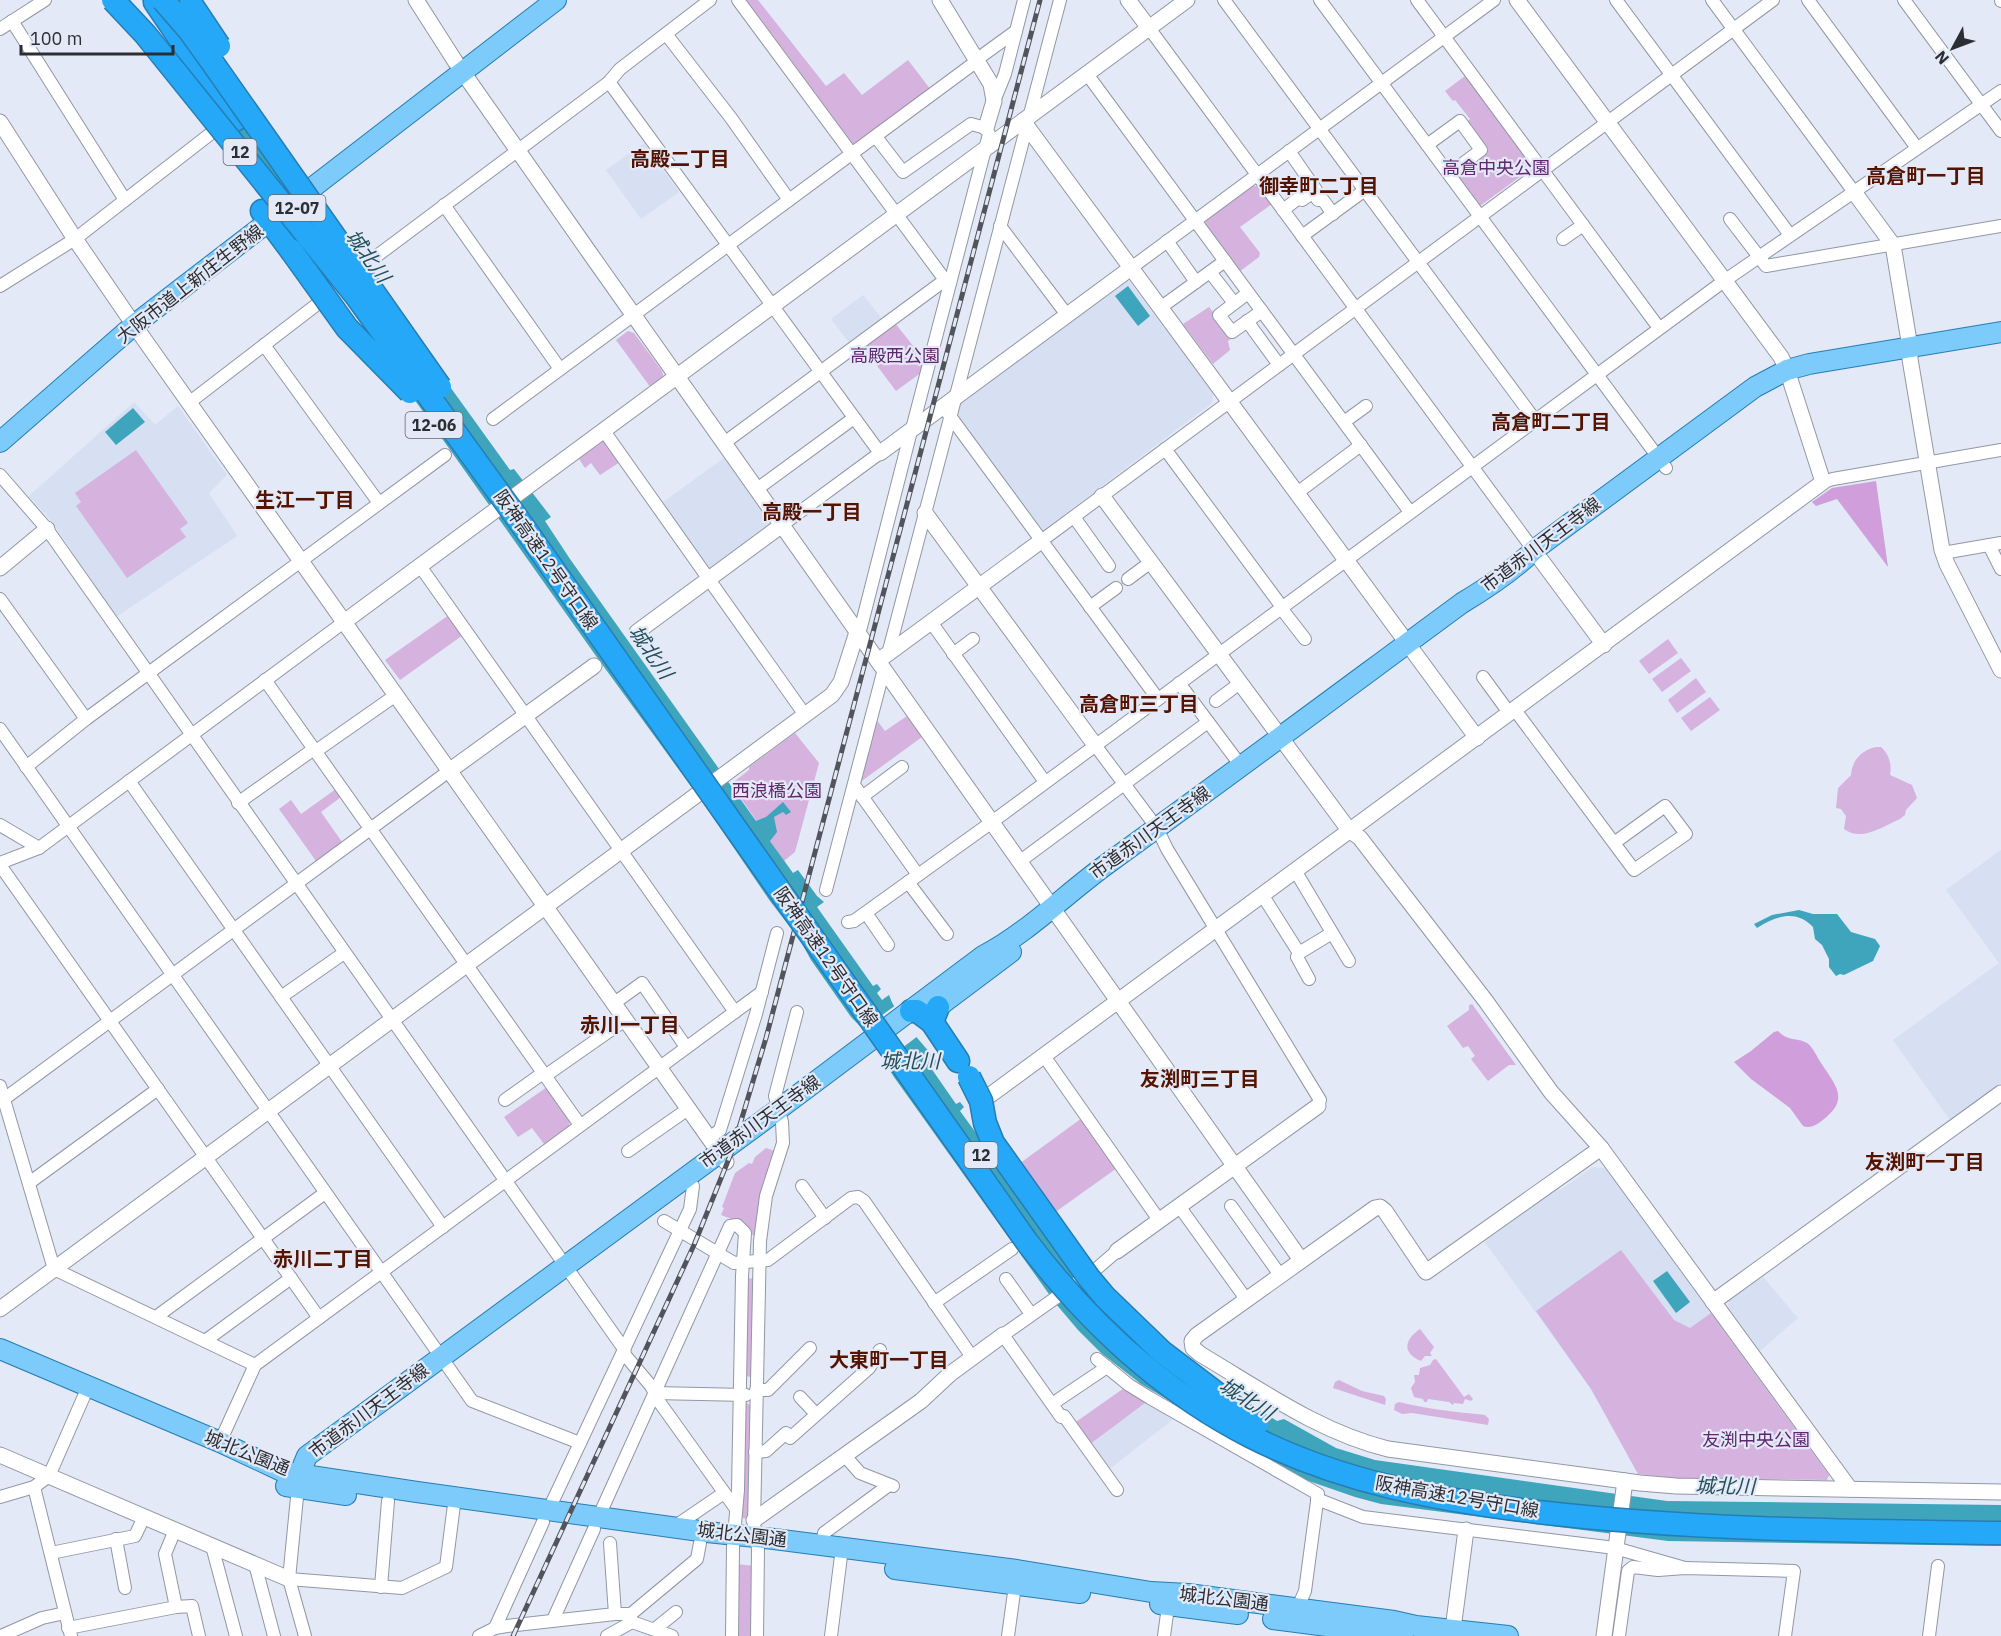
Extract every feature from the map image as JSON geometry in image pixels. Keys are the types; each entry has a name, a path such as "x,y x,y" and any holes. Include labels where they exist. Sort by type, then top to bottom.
{"highway":[{"name":"阪神高速12号守口線","path":"113,0 145,34 357,297 625,671 1047,1268 1087,1314 1148,1370 1198,1406 1251,1436 1307,1462 1389,1487 1483,1505 1609,1520 1697,1527 2001,1533"},
{"name":"12-07","path":"154,0 357,297"},
{"name":"阪神高速12号守口線","path":"163,0 189,30 1056,1259 1112,1321 1156,1360 1204,1395 1311,1450 1368,1469 1427,1482 1496,1494 1611,1508 1700,1514 2001,1521"},
{"name":"12","path":"190,2 257,106 321,217"},
{"name":"12-06","path":"269,214 291,250 347,328 404,385 568,608 625,671"},
{"path":"925,1015 964,1069 981,1101 988,1134 1089,1278 1119,1311 1162,1352 1257,1424"}],"main road":[{"name":"大阪市道上新庄生野線","path":"459,65 534,0"},
{"name":"大阪市道上新庄生野線","path":"0,426 131,320 321,173 402,105 556,0"},
{"name":"大阪市道上新庄生野線","path":"0,442 131,320"},
{"name":"市道赤川天王寺線","path":"1910,353 2001,332"},
{"name":"市道赤川天王寺線","path":"1159,834 1662,463 1755,387 1789,376 1809,364 2001,344"},
{"name":"市道赤川天王寺線","path":"925,1015 975,961 1128,866 1159,834 1241,766 1284,742"},
{"name":"市道赤川天王寺線","path":"569,1270 718,1151 781,1115 865,1053 925,1015 1055,912"},
{"name":"市道赤川天王寺線","path":"299,1480 307,1456 444,1362 569,1270 693,1186 718,1151"},
{"name":"城北公園通","path":"0,1349 286,1486 299,1480 326,1479 453,1504 596,1522 674,1527 734,1541"},
{"name":"城北公園通","path":"0,1362 220,1442 299,1480 388,1501 453,1504"},
{"name":"城北公園通","path":"596,1522 700,1543 734,1541 756,1535 822,1545 842,1554"},
{"name":"城北公園通","path":"756,1535 842,1554 1151,1592 1169,1599 1294,1615 1394,1621 1416,1626 1508,1636"},
{"name":"城北公園通","path":"1294,1615 1324,1631 1403,1636"}],"street":[{"path":"0,29 45,0"},
{"path":"416,0 634,315 857,632 883,661 992,822 1301,1260"},
{"path":"378,255 609,82 620,69 710,0"},
{"path":"738,0 947,281"},
{"path":"940,0 991,84 994,101"},
{"path":"0,1309 832,695 839,687 857,632 861,627 947,281 989,134 986,128 1005,74 1024,0"},
{"path":"826,890 854,785 883,661 924,513 949,407 1060,0"},
{"path":"1128,0 1604,645"},
{"path":"319,1318 0,864 39,848 1187,0"},
{"path":"1224,0 1535,420"},
{"path":"1320,0 1662,463"},
{"path":"1417,0 1659,328"},
{"path":"637,632 911,430 949,407 1067,315 1494,0"},
{"path":"1517,0 1781,357 1823,482"},
{"path":"1616,0 1790,235"},
{"path":"1712,0 1893,245 1943,553 2001,670"},
{"path":"883,661 931,622 1773,0"},
{"path":"1808,0 1917,148"},
{"path":"1905,0 2001,131"},
{"path":"12,21 125,200"},
{"path":"493,419 1016,31"},
{"path":"666,34 731,118 789,200"},
{"path":"1087,74 1410,512"},
{"path":"609,82 880,453"},
{"path":"848,922 866,913 992,822 1724,281 2001,91"},
{"path":"1026,121 1160,308 1477,738"},
{"path":"1427,145 1460,121 1481,150 1449,174"},
{"path":"0,122 75,239 131,320 718,1151"},
{"path":"876,137 903,172 971,124 986,128"},
{"path":"0,286 75,239 214,131"},
{"path":"1283,210 1300,197 1302,200 1316,190 1288,152"},
{"path":"1302,236 1365,190"},
{"path":"1313,193 1318,200 1323,200 1333,214"},
{"path":"444,205 560,369"},
{"path":"1730,219 1766,266 2001,226"},
{"path":"1563,239 1583,225"},
{"path":"1000,226 1067,315"},
{"path":"1167,241 1197,282"},
{"path":"1160,308 1225,261"},
{"path":"1210,272 1234,303"},
{"path":"724,443 947,281"},
{"path":"1248,293 1219,315 1232,332 1262,311"},
{"path":"190,402 320,302"},
{"path":"1247,321 1279,365"},
{"path":"264,345 379,503"},
{"path":"1344,422 1366,406"},
{"path":"949,407 1041,541 1158,699"},
{"path":"757,489 854,418"},
{"path":"604,430 805,715"},
{"path":"1297,493 1361,445"},
{"path":"1165,449 1305,639"},
{"path":"989,1096 1823,482 2001,450"},
{"path":"26,767 86,718 445,455"},
{"path":"0,475 46,529 736,1509"},
{"path":"1102,496 1350,832 1360,838 1485,1000 1551,1092 1601,1148 1850,1489"},
{"path":"756,1535 845,1456 921,1401 972,1357 1031,1314 1044,1308 1159,1220 1318,1106 1320,1100 1159,834 1124,783 924,513"},
{"path":"1074,517 1109,566"},
{"path":"0,567 46,529"},
{"path":"1943,553 1995,544 2001,569"},
{"path":"1128,579 1151,562"},
{"path":"420,566 735,1012"},
{"path":"1090,607 1116,588"},
{"path":"0,599 86,718"},
{"path":"931,622 1045,782"},
{"path":"953,654 974,639"},
{"path":"2,1101 594,666"},
{"path":"1483,677 1513,712 1634,870 1686,834 1665,806 1614,843"},
{"path":"265,680 580,1125"},
{"path":"1179,683 1241,766"},
{"path":"1216,700 1240,683"},
{"path":"238,803 396,695"},
{"path":"1020,862 1208,722"},
{"path":"0,729 472,1401 580,1443"},
{"path":"862,797 902,767"},
{"path":"129,781 443,1227"},
{"path":"854,785 947,934"},
{"path":"0,825 39,848"},
{"path":"1296,872 1349,961"},
{"path":"1263,896 1299,953"},
{"path":"866,913 888,945"},
{"path":"718,1151 720,1130 762,992 777,933"},
{"path":"1309,979 1296,957 1332,933"},
{"path":"281,997 344,953"},
{"path":"613,1004 642,983 686,1047"},
{"path":"220,1442 255,1365 762,992"},
{"path":"757,1636 755,1452 759,1260 766,1197 783,1143 781,1115 775,1096 796,1012"},
{"path":"505,1100 625,1020"},
{"path":"1044,1056 1159,1220"},
{"path":"0,1086 2,1101 54,1269 255,1365"},
{"path":"29,1183 158,1089"},
{"path":"1713,1302 2001,1093"},
{"path":"628,1151 688,1109"},
{"path":"1601,1148 1426,1272 1385,1211 1380,1207 1372,1210 1197,1335 1192,1341 1194,1350 1327,1428 1350,1438 1388,1449 1624,1486 2001,1492"},
{"path":"802,1185 825,1218"},
{"path":"501,1630 546,1516 690,1209 693,1186"},
{"path":"156,1317 325,1193"},
{"path":"664,1221 734,1263 768,1260 851,1198 858,1197 864,1201 972,1357"},
{"path":"1179,1206 1246,1299"},
{"path":"1231,1206 1280,1275"},
{"path":"553,1620 730,1226 737,1225 745,1233 742,1262 738,1490 734,1541 732,1636"},
{"path":"934,1303 1012,1249"},
{"path":"205,1341 291,1278"},
{"path":"1006,1279 1031,1314"},
{"path":"1003,1335 1061,1417 1064,1416 1117,1490"},
{"path":"655,1393 740,1395 768,1390 810,1348"},
{"path":"755,1452 766,1451 786,1433 790,1438 869,1368 880,1350"},
{"path":"1052,1404 1102,1363 1129,1385 1173,1412 1318,1494 1305,1591 1294,1615"},
{"path":"0,1497 34,1487 49,1476 86,1392"},
{"path":"800,1397 816,1414"},
{"path":"0,1455 289,1579 402,1588 446,1567 453,1504"},
{"path":"822,1545 824,1533 891,1486 860,1473 845,1456"},
{"path":"299,1480 289,1579 305,1636"},
{"path":"1604,1636 1624,1486"},
{"path":"34,1487 69,1632 176,1607 192,1606 199,1636"},
{"path":"674,1527 724,1493"},
{"path":"1317,1499 1363,1516 1466,1530 1616,1545 1685,1568"},
{"path":"381,1587 388,1501"},
{"path":"51,1553 135,1536 144,1517"},
{"path":"175,1530 165,1554 176,1607"},
{"path":"1453,1629 1466,1530"},
{"path":"116,1539 125,1588"},
{"path":"610,1543 615,1614"},
{"path":"607,1636 632,1618 697,1559 700,1543"},
{"path":"212,1546 236,1636"},
{"path":"831,1636 842,1554"},
{"path":"255,1564 274,1636"},
{"path":"1929,1636 1938,1566"},
{"path":"1619,1636 1628,1570 1633,1567 1658,1570 1685,1568 1794,1571 1785,1636"},
{"path":"1008,1636 1016,1577"},
{"path":"1164,1636 1169,1599"},
{"path":"655,1629 676,1612"},
{"path":"9,1634 42,1618 65,1613"},
{"path":"479,1636 553,1620 615,1614 632,1618 672,1636"},
{"path":"531,1636 536,1623"}],"shaded area":[{"path":"644,143 679,192 641,219 606,170"},
{"path":"1125,281 1129,281 1213,393 1212,403 1041,532 958,421 956,412 959,404"},
{"path":"863,295 883,320 851,345 831,319"},
{"path":"134,402 155,425 178,406 227,475 209,493 237,536 116,617 53,523 29,496"},
{"path":"724,458 772,525 710,571 659,505"},
{"path":"1876,481 1888,567 1837,499 1816,506 1812,502 1832,488"},
{"path":"2001,850 2001,1083 1950,1120 1893,1040 1999,963 1946,890"},
{"path":"1778,1031 1786,1037 1803,1041 1809,1045 1838,1091 1838,1098 1832,1111 1814,1126 1803,1126 1790,1108 1751,1079 1734,1062"},
{"path":"1593,1167 1605,1168 1711,1313 1691,1328 1591,1389 1484,1241 1558,1188 1560,1190"},
{"path":"1763,1277 1798,1318 1760,1351 1728,1307 1729,1301"},
{"path":"1149,1400 1176,1417 1107,1471 1089,1445"}],"green space":[{"path":"742,0 758,0 826,86 844,73 862,95 908,60 931,90 859,146 852,144"},
{"name":"高倉中央公園","path":"1465,76 1533,167 1480,206 1456,173 1485,151 1466,123 1470,119 1445,91"},
{"path":"1252,186 1258,186 1272,204 1240,227 1260,253 1259,257 1239,272 1205,226 1206,220"},
{"path":"1209,307 1232,338 1228,341 1230,350 1213,364 1183,324"},
{"name":"高殿西公園","path":"895,323 925,361 922,372 896,391 863,347"},
{"path":"628,331 634,333 662,371 664,379 651,388 616,340"},
{"path":"605,440 620,462 600,475 591,463 585,468 579,459"},
{"path":"136,450 188,523 180,529 186,537 127,578 76,506 81,502 75,493"},
{"path":"449,615 463,635 400,680 385,660"},
{"path":"1668,639 1678,653 1649,674 1639,661"},
{"path":"1681,658 1691,671 1662,692 1652,679"},
{"path":"1696,678 1706,692 1677,713 1668,700"},
{"path":"1710,697 1720,710 1691,731 1681,718"},
{"path":"907,716 922,737 859,783 876,719 885,731"},
{"name":"西浪橋公園","path":"795,733 819,763 795,852 784,861 731,784 749,770 749,767"},
{"path":"1876,747 1881,747 1888,756 1890,775 1912,785 1917,798 1900,819 1872,832 1851,833 1844,829 1846,816 1841,809 1836,808 1838,788 1851,775 1853,765 1859,756"},
{"path":"336,789 341,797 321,812 342,842 316,861 279,809 291,800 301,814"},
{"path":"1472,1004 1516,1065 1509,1065 1488,1081 1471,1059 1475,1056 1468,1046 1463,1048 1447,1026 1469,1010 1469,1005"},
{"path":"547,1087 570,1120 569,1126 544,1144 532,1128 518,1137 504,1117"},
{"path":"1082,1118 1117,1168 1054,1213 1019,1164"},
{"path":"766,1148 775,1151 755,1237 739,1222 721,1215 735,1173 749,1163 752,1164 755,1157"},
{"name":"友渕中央公園","path":"1621,1250 1674,1320 1690,1328 1711,1313 1829,1475 1827,1480 1675,1478 1638,1474 1591,1389 1536,1311"},
{"path":"753,1278 751,1377 745,1376 746,1279"},
{"path":"1420,1329 1434,1347 1430,1353 1432,1356 1425,1356 1421,1361 1411,1354 1407,1346"},
{"path":"1436,1359 1464,1397 1469,1394 1473,1399 1471,1401 1465,1399 1463,1404 1454,1403 1453,1405 1449,1402 1428,1399 1424,1402 1423,1399 1414,1397 1411,1388 1415,1382 1414,1375 1419,1375 1420,1368 1430,1365"},
{"path":"1339,1380 1362,1391 1384,1396 1385,1405 1333,1388 1335,1382"},
{"path":"1127,1386 1149,1400 1089,1445 1073,1424"},
{"path":"745,1402 750,1405 749,1519 742,1518"},
{"path":"1399,1402 1485,1415 1489,1419 1488,1425 1412,1413 1402,1414 1394,1410 1395,1404"},
{"path":"736,1564 755,1566 754,1636 734,1636"}],"water":[{"name":"城北川","path":"142,0 183,0 394,309 510,470 514,469 551,517 545,521 570,559 756,821 766,817 783,802 791,812 786,815 783,812 774,817 777,832 770,841 793,873 798,870 824,902 817,907 873,986 877,984 881,989 877,993 882,1000 889,995 904,1022 938,1063 931,1068 956,1104 960,1102 964,1107 960,1111 979,1137 1131,1328 1277,1421 1284,1419 1336,1448 1375,1460 1667,1501 2001,1505 2001,1546 1668,1541 1381,1504 1303,1479 1141,1384 1101,1353 1056,1304 894,1077 863,1029 851,1017 704,804 596,656 339,293"},
{"path":"1128,286 1150,316 1138,326 1115,296"},
{"path":"133,408 145,422 116,445 105,432"},
{"path":"1799,910 1813,914 1837,914 1851,932 1875,939 1880,946 1873,961 1844,975 1836,976 1829,967 1829,959 1822,945 1815,939 1813,927 1806,921 1786,916 1771,920 1757,928 1754,924 1772,915"},
{"path":"1667,1271 1690,1302 1676,1313 1653,1281"}],"pier":[{"path":"896,1005 918,1036 882,1063 860,1031"}],"railway":[{"path":"513,1636 694,1245 732,1151 766,1038 1040,0"}],"district":[{"name":"高殿二丁目","path":"680,159"},
{"name":"高倉町一丁目","path":"1926,176"},
{"name":"御幸町二丁目","path":"1319,186"},
{"name":"高倉町二丁目","path":"1551,422"},
{"name":"生江一丁目","path":"305,500"},
{"name":"高殿一丁目","path":"812,512"},
{"name":"高倉町三丁目","path":"1139,704"},
{"name":"赤川一丁目","path":"630,1025"},
{"name":"友渕町三丁目","path":"1200,1079"},
{"name":"友渕町一丁目","path":"1925,1162"},
{"name":"赤川二丁目","path":"323,1259"},
{"name":"大東町一丁目","path":"889,1360"}]}
